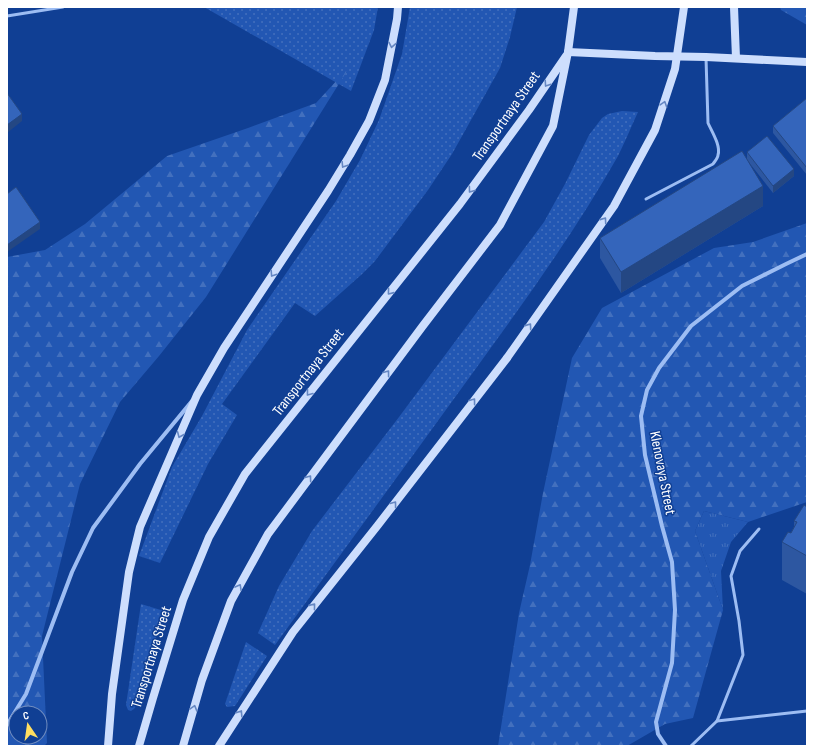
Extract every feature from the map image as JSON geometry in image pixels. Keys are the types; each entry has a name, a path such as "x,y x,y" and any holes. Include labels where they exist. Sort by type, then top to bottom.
{"main road":[{"path":"108,746 112,694 129,572 140,527 197,395 224,348 328,191 369,121 384,80 397,20 398,7"},
{"name":"Transportnaya Street","path":"184,746 202,680 231,601 268,534 417,333 500,225 553,126 568,52 574,7"},
{"path":"219,746 293,632 507,358 614,206 655,130 675,69 684,7"},
{"path":"734,7 736,58"},
{"path":"568,52 655,56 706,56 807,62"},
{"name":"Transportnaya Street","path":"139,746 183,600 210,537 245,474 460,204 529,110 568,52"}],"street":[{"name":"Klenovaya Street","path":"666,746 658,734 656,722 672,663 675,610 672,562 645,455 641,416 647,390 659,368 691,326 742,286 807,254"},
{"path":"7,725 26,694 72,572 93,528 140,464 197,395"}],"lane":[{"path":"7,16 63,7"},
{"path":"646,199 713,164 718,156 718,146 708,123 706,56"},
{"path":"691,746 718,721 743,655 739,620 731,576 740,551 759,530"},
{"path":"718,721 807,711"}],"green space":[{"path":"204,7 378,7 374,30 351,91"},
{"path":"410,7 517,7 510,37 500,68 452,154 428,190 375,261 315,316 295,303 222,404 237,415 208,464 160,563 139,556 172,467 202,416 247,330 336,201 360,160 379,120 402,54"},
{"path":"780,7 807,7 807,25 781,10"},
{"path":"350,66 206,297 120,402 80,484 42,636 45,705 8,705 8,745 45,745 7,746 7,257 45,250 85,224 167,156 316,103"},
{"path":"622,111 638,112 618,156 568,237 496,341 275,645 258,633 279,586 312,531 544,222 589,135 602,118 608,114"},
{"path":"807,223 807,502 748,522 704,511 695,531 723,610 693,718 665,724 627,746 498,746 519,613 572,358 602,308 714,248 753,242"},
{"path":"704,511 748,522 731,542 721,571 723,610 695,531"},
{"path":"141,604 164,611 135,708 131,711 128,710 126,705"},
{"path":"246,642 267,656 235,706 227,707 225,704"}],"building":[{"path":"7,93 22,114 7,125"},
{"path":"807,98 807,168 773,126"},
{"path":"767,136 794,169 773,186 747,152"},
{"path":"742,151 763,186 621,272 600,238"},
{"path":"16,187 40,222 7,245 7,194"},
{"path":"804,505 807,507 807,556 782,542 788,532 791,533 797,522 794,521"}]}
